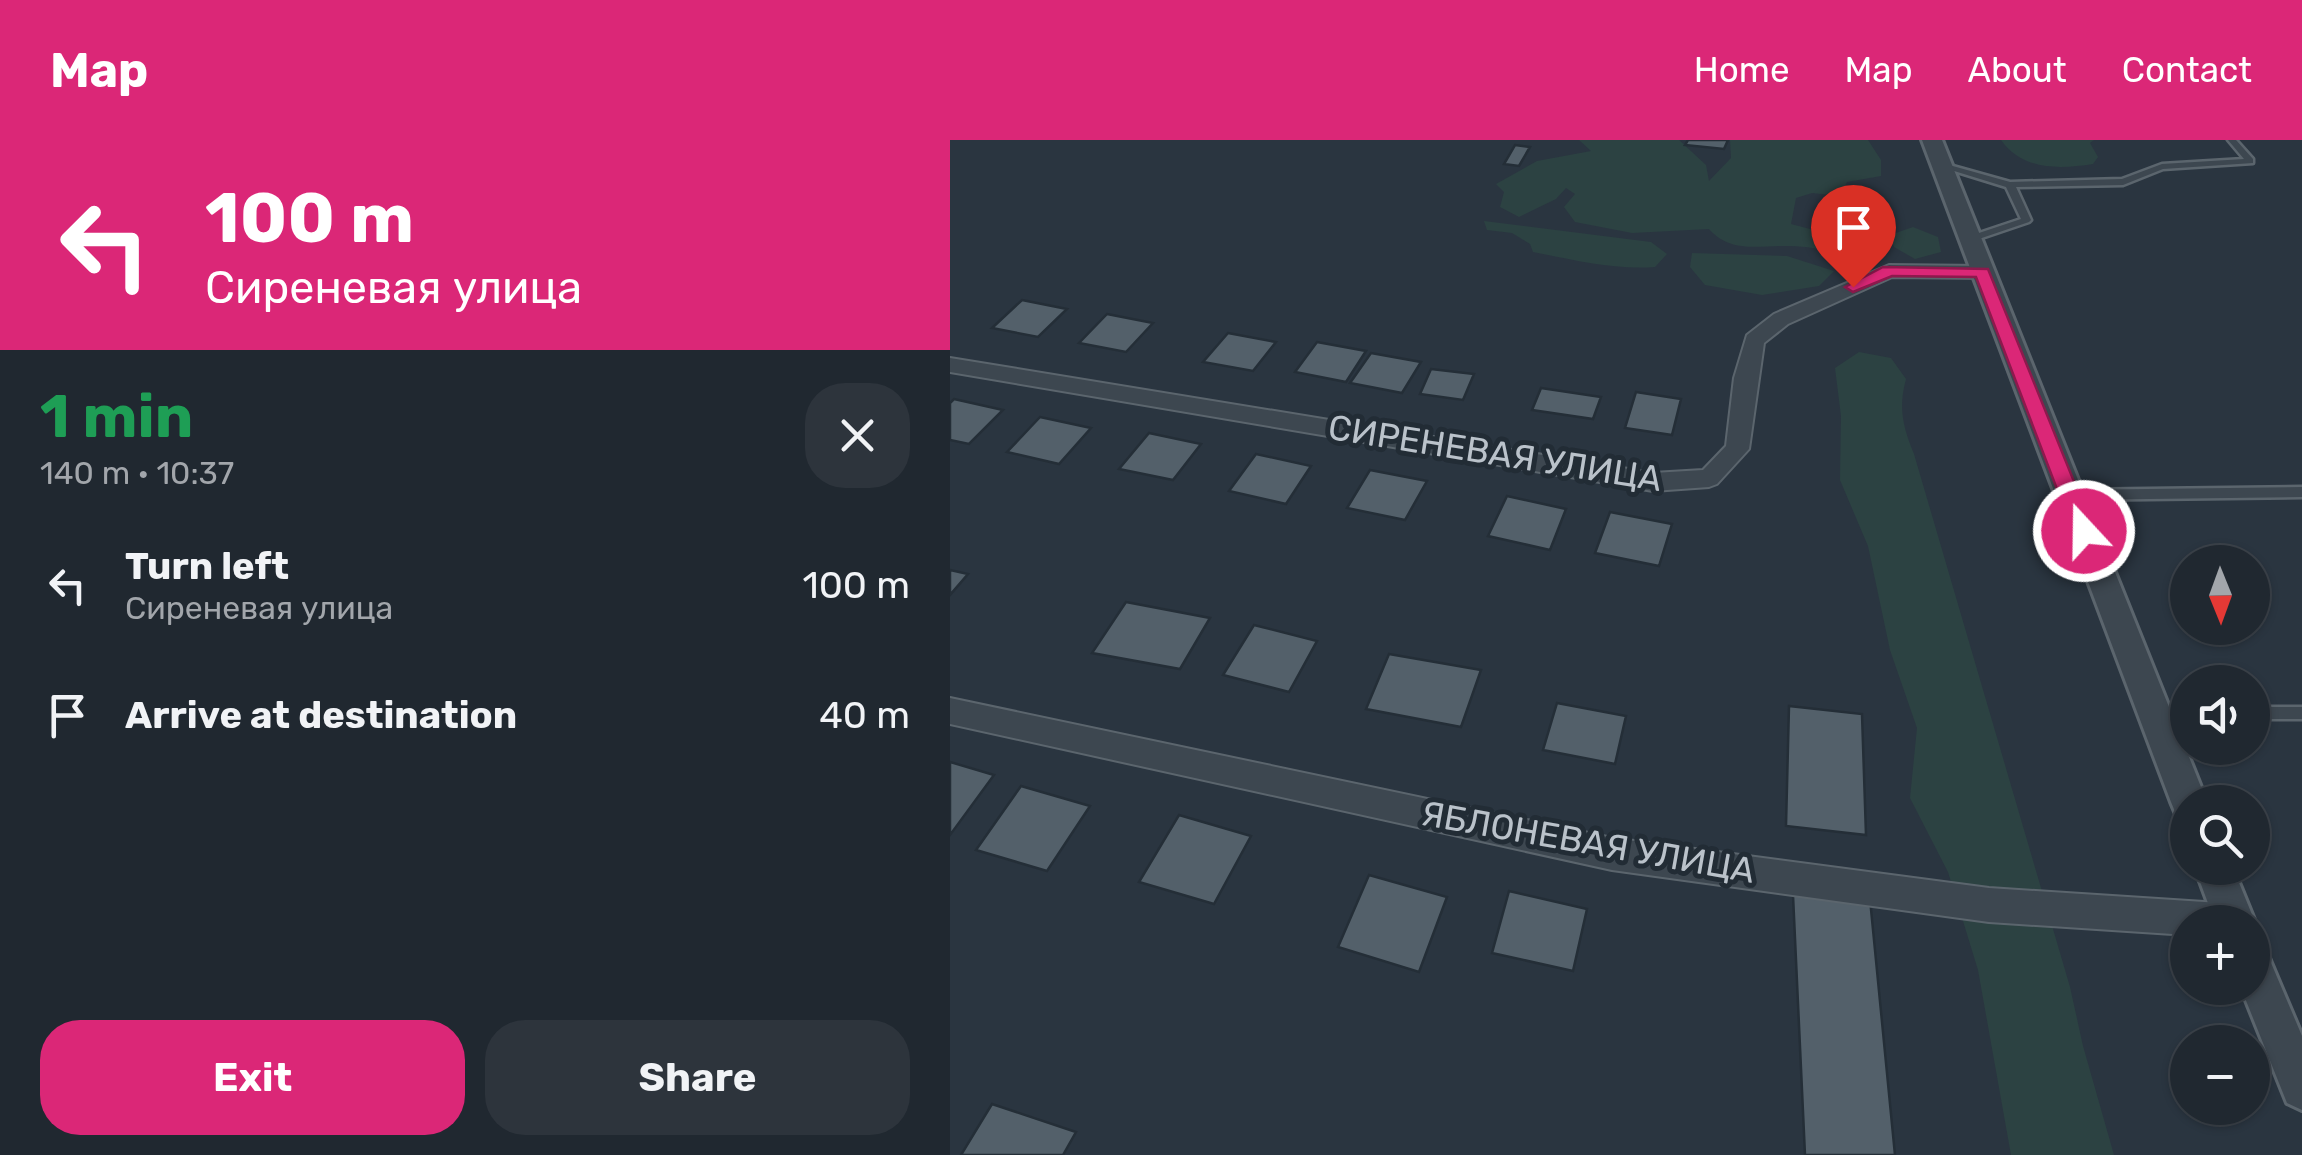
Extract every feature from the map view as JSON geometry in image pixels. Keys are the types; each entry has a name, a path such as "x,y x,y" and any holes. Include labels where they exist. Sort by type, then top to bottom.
{"street":[{"path":"1937,153 2182,785"},
{"name":"СИРЕНЕВАЯ УЛИЦА","path":"950,365 1653,482 1709,478 1737,449 1745,378 1754,340 1781,319 1889,271 1982,272"},
{"name":"ЯБЛОНЕВАЯ УЛИЦА","path":"950,711 1612,854 1989,905 2170,918"},
{"path":"2268,1005 2302,1088"}],"lane":[{"path":"1937,153 2010,185 2124,182 2162,167 2250,161 2232,140"},
{"path":"1970,238 2026,220 2010,185"},
{"path":"2069,495 2302,492"},
{"path":"2270,714 2302,713"},
{"path":"2154,714 2170,714"}],"green space":[{"path":"1579,140 1679,140 1706,165 1709,181 1731,158 1730,140 1868,140 1881,160 1881,176 1847,182 1840,196 1812,193 1796,198 1791,224 1852,240 1838,252 1796,246 1736,245 1709,229 1632,233 1575,222 1564,207 1575,194 1566,188 1556,199 1519,217 1500,207 1504,192 1496,184 1537,161 1591,151"},
{"path":"2001,140 2094,140 2090,143 2098,157 2093,164 2043,166 2020,158"},
{"path":"1484,221 1651,242 1667,254 1655,267 1579,261 1533,252 1530,244 1512,233 1487,230"},
{"path":"1913,227 1938,237 1941,252 1915,259 1894,247 1890,235"},
{"path":"1692,253 1787,256 1834,271 1819,286 1762,295 1705,285 1690,267"},
{"path":"1859,352 1891,358 1906,379 1902,399 1905,426 2070,987 2114,1155 2011,1155 1978,970 1948,872 1910,798 1917,728 1890,650 1868,546 1840,480 1841,416 1835,368"}],"building":[{"path":"1688,140 1728,140 1724,149 1685,145"},
{"path":"1515,145 1530,147 1519,166 1504,164"},
{"path":"1022,300 1067,309 1038,337 992,328"},
{"path":"1107,314 1153,323 1126,352 1079,343"},
{"path":"1228,333 1276,342 1253,371 1203,362"},
{"path":"1317,342 1366,351 1346,382 1295,372"},
{"path":"1371,353 1421,362 1402,393 1350,383"},
{"path":"1431,369 1474,374 1463,400 1420,394"},
{"path":"1541,388 1601,397 1593,419 1532,410"},
{"path":"1636,392 1681,399 1672,435 1625,428"},
{"path":"954,399 1003,410 969,444 950,440 950,403"},
{"path":"1040,417 1091,428 1059,464 1007,452"},
{"path":"1149,433 1201,444 1173,480 1119,469"},
{"path":"1256,454 1311,466 1286,504 1229,491"},
{"path":"1370,470 1427,481 1405,520 1347,508"},
{"path":"1507,496 1566,509 1550,550 1488,536"},
{"path":"1610,512 1672,524 1659,566 1595,553"},
{"path":"950,570 968,574 950,595"},
{"path":"1126,602 1210,618 1180,669 1092,653"},
{"path":"1254,625 1317,641 1289,692 1223,675"},
{"path":"1389,654 1481,670 1461,727 1366,709"},
{"path":"1557,703 1626,716 1615,764 1543,750"},
{"path":"1789,706 1862,714 1866,835 1786,826"},
{"path":"950,762 994,775 950,835"},
{"path":"1021,786 1090,806 1047,871 976,850"},
{"path":"1179,815 1251,836 1214,904 1139,882"},
{"path":"1369,875 1447,897 1419,972 1338,947"},
{"path":"1509,891 1587,909 1573,971 1492,953"},
{"path":"1793,895 1870,899 1895,1155 1805,1155"},
{"path":"992,1104 1076,1132 1063,1155 961,1155"}],"route":[{"path":"1853,287 1889,271 1982,272 2084,531"}]}
